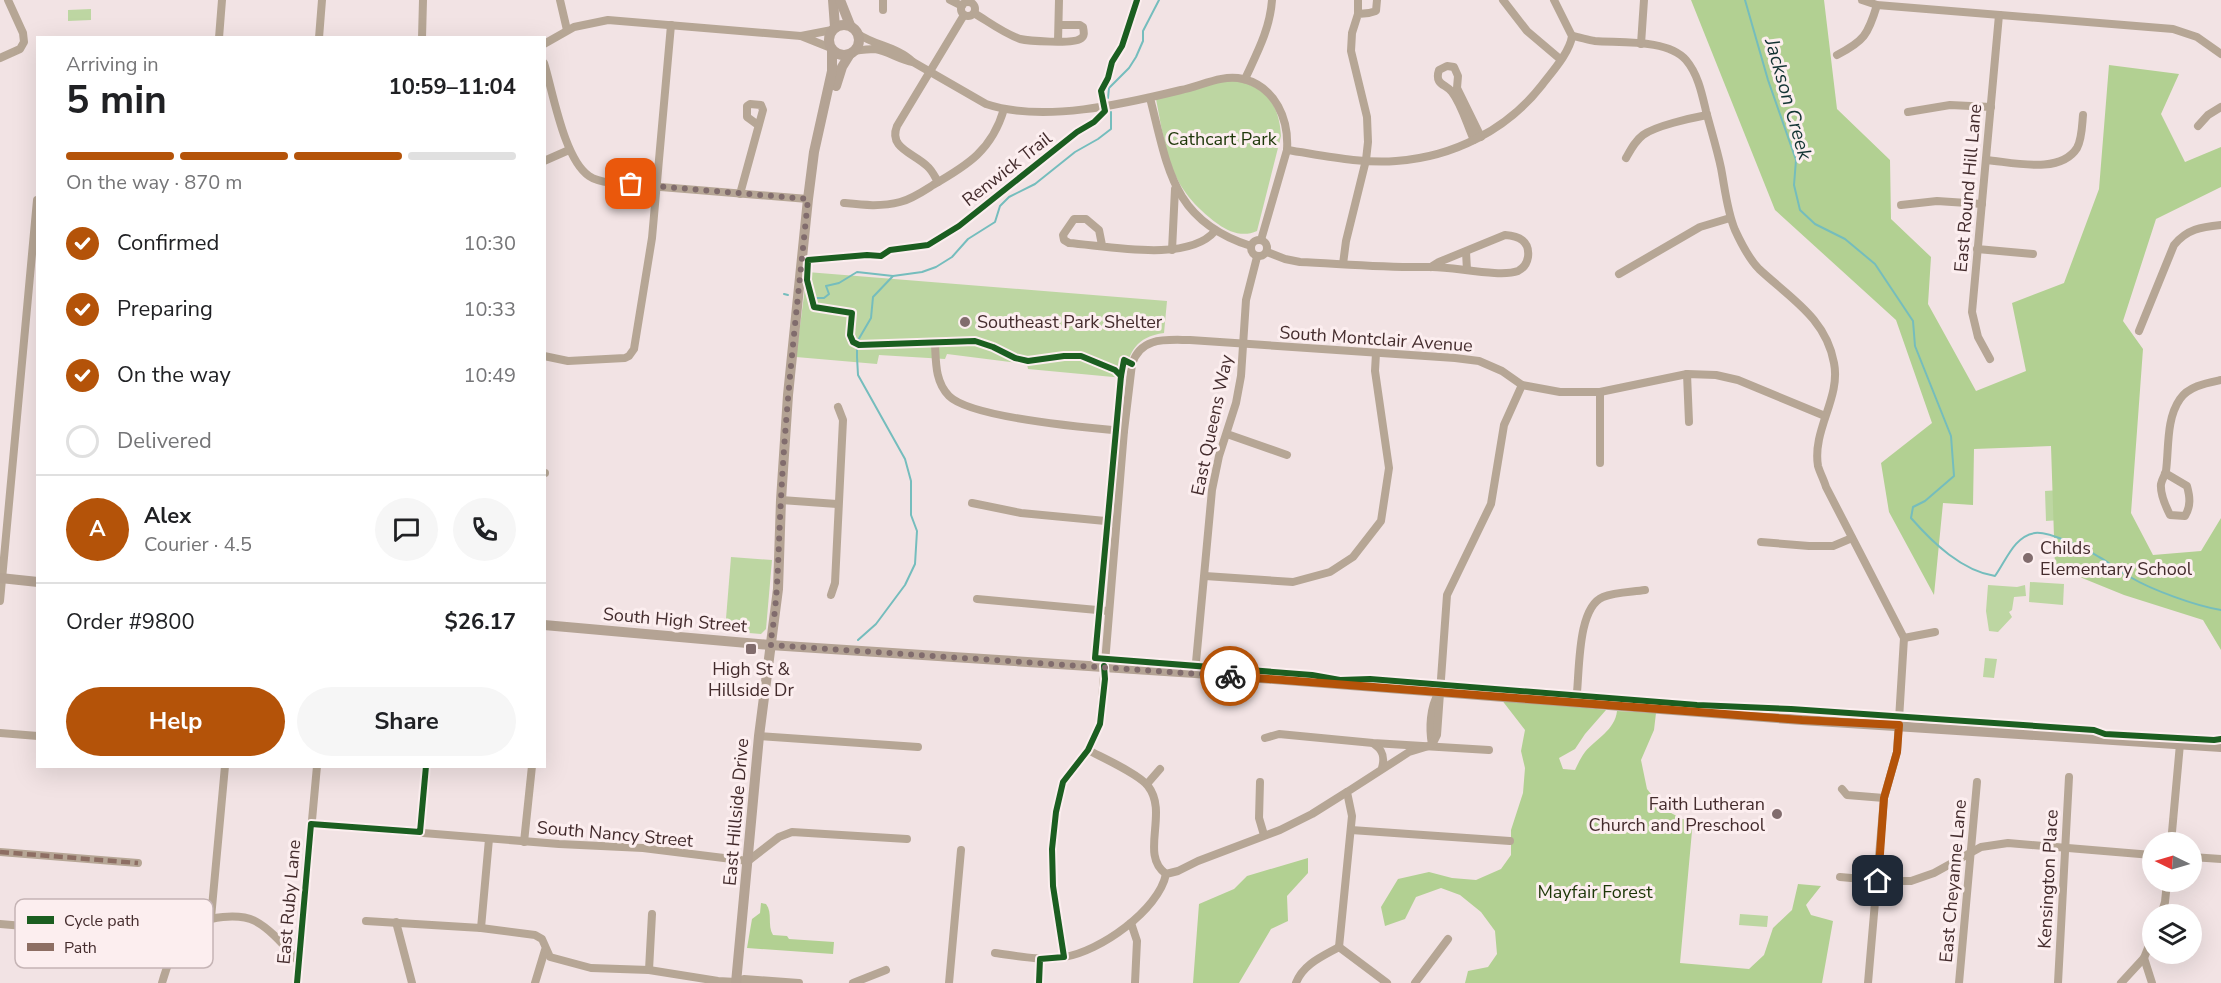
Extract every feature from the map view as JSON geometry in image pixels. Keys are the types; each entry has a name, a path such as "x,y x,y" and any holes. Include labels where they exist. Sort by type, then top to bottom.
{"street":[{"path":"0,58 20,49 24,42 23,33 8,0"},
{"path":"219,36 222,0"},
{"path":"319,36 322,0"},
{"path":"422,36 423,0"},
{"path":"560,0 567,30"},
{"path":"819,128 832,71 832,49 829,40 833,29 833,0"},
{"path":"840,0 850,25 858,34 890,47 986,104 1004,109 1066,112 1150,98 1224,78 1245,79 1268,92 1285,120 1288,135 1287,150 1262,240"},
{"path":"883,0 883,10"},
{"path":"950,0 962,6"},
{"path":"1058,41 1059,0"},
{"path":"1245,79 1262,44 1269,22 1272,0"},
{"path":"1343,264 1368,142 1367,117 1351,51 1352,33 1358,14 1358,0"},
{"path":"1358,14 1376,10 1377,0"},
{"path":"1503,0 1527,31 1560,59"},
{"path":"1287,150 1395,162 1418,158 1478,138 1515,115 1568,52 1572,40 1554,0"},
{"path":"1641,44 1644,0"},
{"path":"1862,0 1877,5 2173,29 2204,40 2221,54"},
{"path":"962,6 968,2 974,2 976,9 971,16 964,15"},
{"path":"1837,55 1852,48 1864,36 1877,5"},
{"path":"962,6 961,11 964,15"},
{"path":"974,13 1022,40 1058,41 1083,38 1085,33 1080,25 1059,25"},
{"path":"938,182 930,168 902,148 894,139 897,126 964,15"},
{"name":"East Round Hill Lane","path":"1990,359 1981,346 1973,321 1977,249 1999,15"},
{"path":"546,43 567,30 608,20 801,36 833,29 843,24 850,25"},
{"path":"546,357 578,361 629,356 635,345 657,187 671,25"},
{"path":"819,128 834,95 842,67 859,44 858,34"},
{"path":"801,36 840,54 874,49 913,62"},
{"path":"1572,40 1661,46 1674,51 1686,60 1701,90 1717,151 1730,218 1743,246 1758,268 1780,285 1812,317 1823,331 1831,347 1835,366 1834,383 1818,447 1818,465 1826,487 1904,638 1897,752 1884,798 1868,983"},
{"path":"1461,105 1457,84 1458,76 1454,67 1447,66 1439,70 1437,76 1441,85 1452,91 1478,138"},
{"path":"546,70 569,150 580,167 593,178 612,183 808,199"},
{"path":"1448,88 1457,84"},
{"path":"1150,98 1162,150 1175,188 1186,204 1215,231 1251,246"},
{"path":"1908,112 1950,105 1991,108"},
{"path":"2198,126 2208,115 2221,107"},
{"path":"844,203 880,205 901,202 917,196 961,169 982,152 1000,122 1004,109"},
{"path":"1626,158 1634,144 1644,134 1707,114"},
{"path":"1986,160 2050,165 2062,161 2077,148 2083,115"},
{"path":"740,194 758,125"},
{"name":"East Hillside Drive","path":"736,983 759,736 778,589 780,500 788,395 808,199 819,128"},
{"path":"546,160 569,150"},
{"path":"1172,250 1175,188"},
{"path":"1901,205 1937,201 1982,204"},
{"path":"1175,213 1186,204"},
{"path":"0,601 36,210"},
{"path":"1619,274 1700,227 1730,218"},
{"path":"1102,245 1099,230 1086,219 1074,219 1063,235 1064,240 1069,243 1172,250 1202,243 1215,231"},
{"path":"2139,332 2174,245 2185,234 2195,229 2221,225"},
{"path":"1267,252 1300,262 1404,268 1431,267 1504,273 1517,271 1525,266 1528,246 1522,239 1505,235 1431,267"},
{"path":"1256,240 1262,240 1267,246 1267,252 1257,257 1251,252 1251,246 1256,240"},
{"path":"1977,249 2033,254"},
{"path":"1466,252 1467,270"},
{"name":"East Queens Way","path":"1195,673 1212,490 1219,456 1236,403 1246,300 1257,257"},
{"name":"South Montclair Avenue","path":"1124,430 1132,360 1143,347 1155,340 1190,339 1479,361 1502,371 1522,385 1560,392 1600,392 1687,374 1716,375 1738,380 1825,416"},
{"path":"935,344 939,381 948,395 959,404 982,411 1048,422 1124,430 1100,724 1088,750 1063,782 1056,812 1052,849 1053,885 1064,957"},
{"path":"1205,576 1293,582 1330,572 1353,556 1381,521 1389,468 1376,371 1376,353"},
{"path":"1687,374 1689,422"},
{"path":"2166,473 2187,486 2190,503 2186,516 2170,515 2161,485 2166,473 2167,445 2173,416 2179,400 2185,393 2198,386 2221,380"},
{"path":"1166,874 1280,830 1312,814 1408,752 1432,745 1437,735 1447,595 1491,504 1504,424 1522,385"},
{"path":"1600,392 1600,463"},
{"path":"831,595 835,583 837,504 843,420 838,407"},
{"path":"1227,434 1287,455"},
{"path":"780,500 837,504"},
{"path":"972,503 1013,512 1116,522"},
{"path":"1761,542 1833,546 1852,538"},
{"path":"1,578 36,582"},
{"path":"1576,702 1585,620 1593,604 1604,597 1645,590"},
{"path":"977,599 1108,611"},
{"name":"South High Street","path":"546,628 1104,666 1802,720 2221,747"},
{"path":"1904,638 1935,632"},
{"path":"0,733 36,736"},
{"path":"1265,738 1279,734 1373,743 1489,750"},
{"path":"759,736 918,747"},
{"path":"1373,743 1380,748 1384,759 1382,768"},
{"path":"2172,832 2180,744"},
{"name":"South High Street","path":"2204,746 2221,752"},
{"path":"1088,750 1147,784 1154,796 1156,810 1155,863 1166,874"},
{"path":"213,899 225,768"},
{"name":"East Ruby Lane","path":"297,983 317,768"},
{"path":"420,832 426,768"},
{"path":"525,842 531,768"},
{"path":"1147,784 1160,769"},
{"name":"Kensington Place","path":"2058,983 2069,777"},
{"path":"1260,782 1259,818 1264,835"},
{"name":"East Cheyanne Lane","path":"1959,983 1977,782"},
{"path":"1842,789 1847,795 1884,798"},
{"path":"1339,947 1352,816 1347,792"},
{"name":"South Nancy Street","path":"311,824 525,842 643,848 748,861"},
{"path":"1351,830 1510,841"},
{"path":"748,861 779,837 792,832 908,839"},
{"path":"481,928 489,839"},
{"path":"1840,877 1878,881 1911,880 1934,873 1981,847 2008,843 2142,854"},
{"path":"949,983 961,850"},
{"path":"0,852 138,863"},
{"path":"2202,858 2221,859"},
{"path":"995,953 1040,959 1064,957 1086,951 1131,923 1150,905 1164,885 1166,874"},
{"path":"649,970 652,914"},
{"path":"213,918 235,916 254,921 271,932 299,962"},
{"path":"366,921 481,928 538,936 542,939 550,957 578,966 599,969 649,970 736,983 744,979 800,983"},
{"path":"396,922 412,983"},
{"path":"1131,923 1137,941 1135,983"},
{"path":"0,924 15,925"},
{"path":"1415,983 1448,939"},
{"path":"1296,983 1309,964 1339,947"},
{"path":"1339,947 1387,983"},
{"path":"535,983 545,950"},
{"path":"1039,983 1040,959"},
{"path":"2121,983 2142,960"},
{"path":"2146,964 2152,983"},
{"path":"162,983 166,968"},
{"path":"853,983 886,969"}],"green space":[{"path":"1691,0 1824,0 1837,109 1890,160 1891,219 1931,257 1928,304 1976,391 2026,371 2012,303 2064,283 2099,189 2109,65 2179,74 2161,114 2185,162 2221,147 2221,187 2156,219 2123,321 2143,349 2131,513 2153,555 2201,551 2221,518 2221,650 2203,620 2124,595 2055,567 2051,446 1974,449 1973,505 1943,503 1934,595 1889,512 1881,463 1932,423 1896,320 1775,210"},
{"path":"91,9 91,20 68,21 68,10"},
{"name":"Cathcart Park","path":"1225,79 1249,84 1266,95 1276,112 1281,136 1257,231 1247,234 1227,230 1202,211 1189,197 1173,169 1163,137 1156,99"},
{"path":"807,272 1167,301 1164,333 1147,338 1135,347 1128,360 1124,378 1028,369 1027,364 947,354 945,359 879,355 877,364 796,357"},
{"path":"2060,490 2061,520 2046,521 2045,491"},
{"path":"731,557 772,560 766,629 761,634 725,631"},
{"path":"2030,582 2064,584 2063,605 2029,602"},
{"path":"1988,585 2017,587 2025,585 2026,596 2014,597 2012,610 2009,612 2012,617 1998,632 1989,631 1986,611"},
{"path":"1985,658 1997,659 1994,678 1983,677"},
{"name":"Mayfair Forest","path":"1501,699 1606,710 1575,749 1559,758 1563,769 1575,770 1585,752 1613,724 1617,711 1656,713 1654,730 1641,760 1647,789 1662,808 1682,819 1693,820 1680,963 1749,969 1764,955 1773,928 1792,910 1798,884 1821,886 1806,905 1811,915 1833,921 1822,983 1465,983 1468,971 1488,967 1497,954 1495,931 1481,912 1460,895 1441,888 1416,897 1405,919 1385,926 1381,907 1398,879 1429,872 1452,878 1476,880 1501,869 1511,855 1511,830 1523,793 1525,768 1521,751 1525,730"},
{"path":"1308,858 1308,873 1287,896 1288,921 1271,929 1239,983 1193,983 1199,904 1234,889 1247,876"},
{"path":"761,903 766,904 768,908 773,935 787,936 789,939 834,942 833,954 747,948 752,919 760,913"},
{"path":"1740,914 1768,916 1767,927 1739,925"}],"waterway":[{"path":"1108,98 1109,88 1129,68 1136,57 1143,41 1143,31 1159,0"},
{"name":"Jackson Creek","path":"1745,0 1768,80 1796,160 1794,185 1800,210 1815,224 1845,239 1875,264 1913,321 1915,346 1951,436 1954,476 1925,501 1913,507 1911,518 1949,554 1983,573 1995,576 2011,550 2021,539 2028,535 2041,533 2086,550 2150,587 2187,601 2221,610"},
{"path":"816,298 824,298 829,294 826,286 839,283 857,272 893,276 922,272 952,257 968,239 995,222 1000,206 1009,197 1035,184 1075,152 1111,129 1111,112"},
{"path":"858,640 876,624 905,585 915,564 917,531 911,515 911,481 905,459 858,375 857,342 871,318 873,297 893,276"},
{"path":"784,294 788,295"}],"marked path":[{"path":"0,852 138,863"}],"cycle path":[{"name":"Renwick Trail","path":"1121,376 1115,370 1081,356 1028,361 975,341 859,345 853,342 850,335 852,313 814,307 807,280 808,260 881,256 890,250 928,245 959,226 1077,132 1094,122 1105,111 1101,91 1108,78 1112,62 1122,46 1137,0"},
{"path":"1132,364 1124,360 1121,376 1095,658 1312,675 1340,680 1370,679 1697,705 1791,709 2094,730 2105,734 2221,739"},
{"path":"1039,983 1040,959 1064,957 1053,886 1052,849 1056,812 1063,782 1088,750 1100,724 1105,679 1104,666"},
{"path":"297,983 311,824 420,832 426,768"}],"way so far":[{"path":"631,184 808,199 788,395 780,500 778,589 770,645 1230,676"}],"place":[{"name":"Southeast Park Shelter","path":"965,322"},
{"name":"Childs Elementary School","path":"2028,558"},
{"name":"High St & Hillside Dr","path":"751,649"},
{"name":"Faith Lutheran Church and Preschool","path":"1777,814"}],"route":[{"path":"1230,676 1802,720 1899,725 1897,752 1884,798 1878,881"}]}
